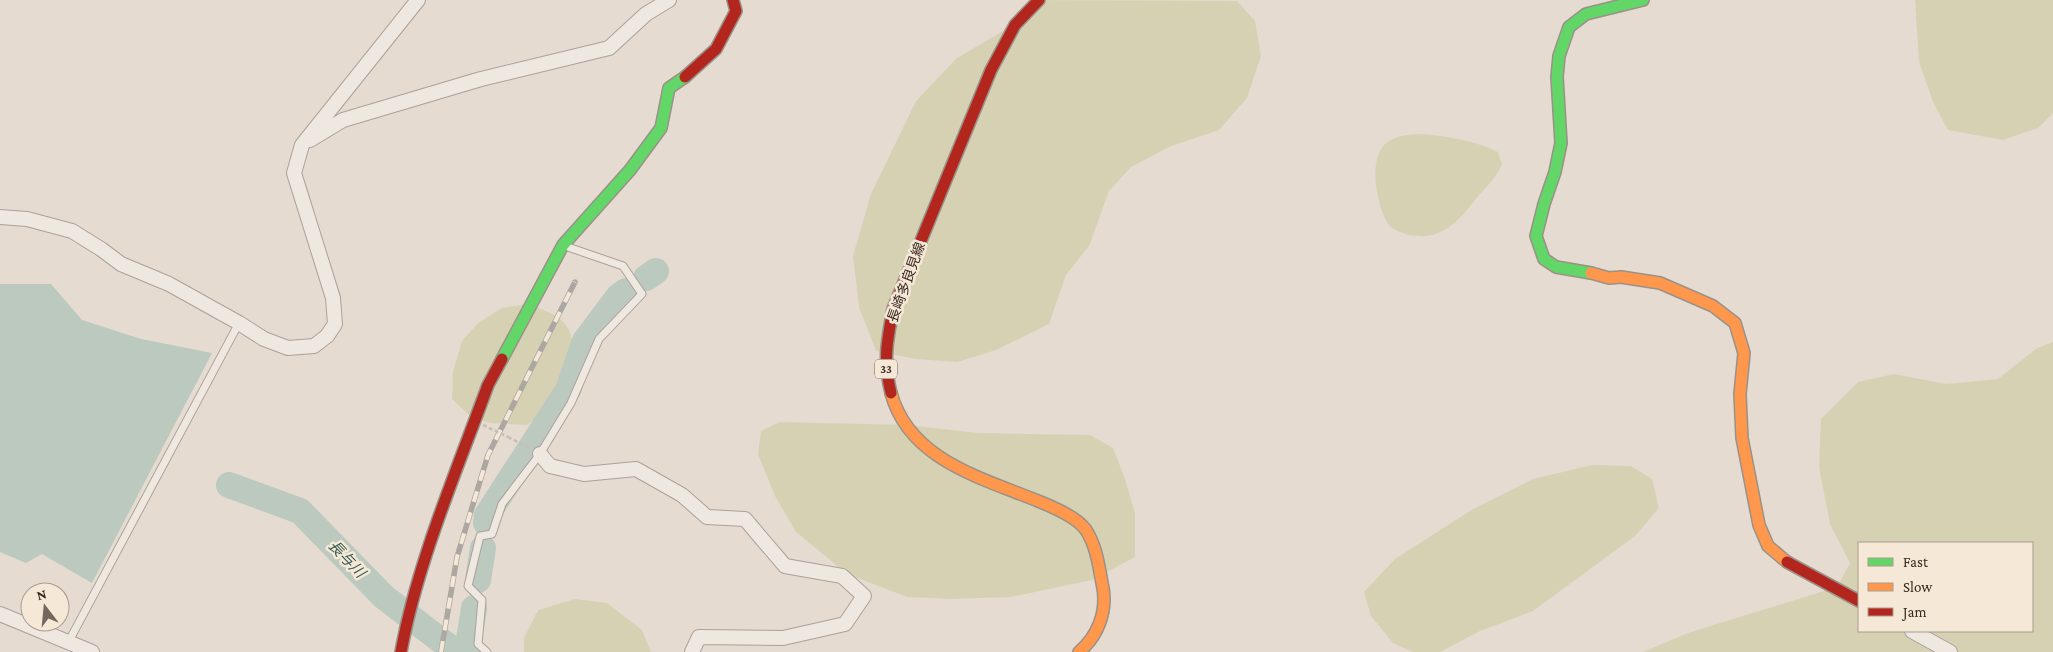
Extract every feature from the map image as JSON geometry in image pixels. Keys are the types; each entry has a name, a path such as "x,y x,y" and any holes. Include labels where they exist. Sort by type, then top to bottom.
{"street":[{"path":"0,217 27,219 72,231 121,264 169,284 264,339 288,348 314,346 327,336 335,324 333,298 294,173 302,145 418,0"},
{"path":"302,145 343,120 480,79 609,48 646,14 669,0"},
{"path":"402,652 405,630 419,579 488,385 563,245 630,170 661,128 669,88 692,71 716,49 736,11 733,0"},
{"name":"長崎多良見線","path":"1040,0 1015,25 991,70 953,159 893,309 886,344 886,372 892,399 903,422 923,445 952,466 1059,509 1085,528 1094,544 1105,601 1099,628 1079,652"},
{"path":"1644,0 1586,14 1569,28 1559,56 1557,77 1561,143 1555,172 1536,236 1544,259 1556,267 1601,274 1609,278 1621,277 1660,283 1713,306 1735,323 1744,353 1740,394 1742,438 1759,525 1768,546 1782,558 1858,601"},
{"path":"540,454 550,466 584,474 636,470 682,495 707,517 745,519 785,566 842,576 864,596 845,624 783,638 699,637 692,652"},
{"path":"0,614 92,652"},
{"path":"1914,632 1950,652"}],"lane":[{"path":"487,652 478,644 482,600 468,586 480,536 492,534 502,504 540,454 572,403 598,339 642,294 623,266 563,245"},
{"path":"69,642 239,323"}],"path":[{"path":"483,425 519,443"}],"shaded area":[{"path":"1032,0 1237,1 1255,21 1261,56 1247,98 1219,130 1171,146 1131,167 1109,191 1089,246 1066,275 1049,324 996,350 957,362 916,359 876,351 859,307 853,256 871,194 916,101 957,58 1003,31"},
{"path":"1915,0 2053,0 2053,113 2038,128 2003,140 1948,130 1933,102 1919,62"},
{"path":"1420,134 1460,139 1479,144 1498,152 1502,164 1493,180 1455,223 1439,233 1420,236 1409,235 1389,225 1378,197 1375,173 1376,162 1384,145 1396,137"},
{"path":"0,284 51,284 82,320 141,339 212,353 92,583 42,554 26,563 0,552"},
{"path":"527,304 556,316 569,330 573,348 572,359 561,389 549,409 527,425 490,423 470,416 452,399 453,371 462,341 478,323 502,308"},
{"path":"2053,342 2053,652 1643,652 1688,633 1837,587 1850,563 1830,524 1819,467 1821,419 1858,382 1894,374 1946,384 1998,379 2037,348"},
{"path":"780,422 907,425 978,433 1090,435 1113,448 1125,479 1135,513 1135,557 1092,580 1011,597 951,599 907,597 847,574 796,532 775,496 758,454 761,431"},
{"path":"1592,465 1631,466 1652,479 1659,508 1635,536 1533,611 1480,631 1440,652 1413,652 1393,643 1371,616 1364,592 1395,559 1473,509 1533,479"},
{"path":"575,599 607,603 642,630 651,652 524,652 524,638 538,610"}],"waterway":[{"path":"646,278 656,271"},
{"path":"486,523 487,515 568,390 585,341 618,297 626,291"},
{"name":"長与川","path":"229,485 300,511 384,597 456,652"},
{"path":"478,580 483,548"},
{"path":"467,652 474,608"}],"railway":[{"path":"441,652 457,557 488,455 575,282"}],"traffic: fast":[{"path":"1591,273 1556,267 1544,259 1536,236 1555,172 1561,143 1557,77 1559,56 1569,27 1586,14 1643,0"},
{"path":"502,359 563,245 630,170 661,128 669,88 685,77"}],"traffic: slow":[{"path":"1591,273 1609,278 1621,277 1660,283 1713,306 1735,323 1744,353 1740,394 1742,438 1759,525 1768,546 1787,562"},
{"path":"891,393 900,416 914,435 931,451 950,464 1064,513 1077,521 1086,530 1093,543 1097,558 1103,588 1104,606 1096,631 1086,646 1079,652"}],"traffic: jam":[{"path":"685,77 716,49 736,11 733,0"},
{"path":"891,393 887,371 887,351 893,309 991,70 1015,25 1039,0"},
{"path":"401,652 408,618 427,551 488,385 502,359"},
{"path":"1787,562 1858,600"}]}
